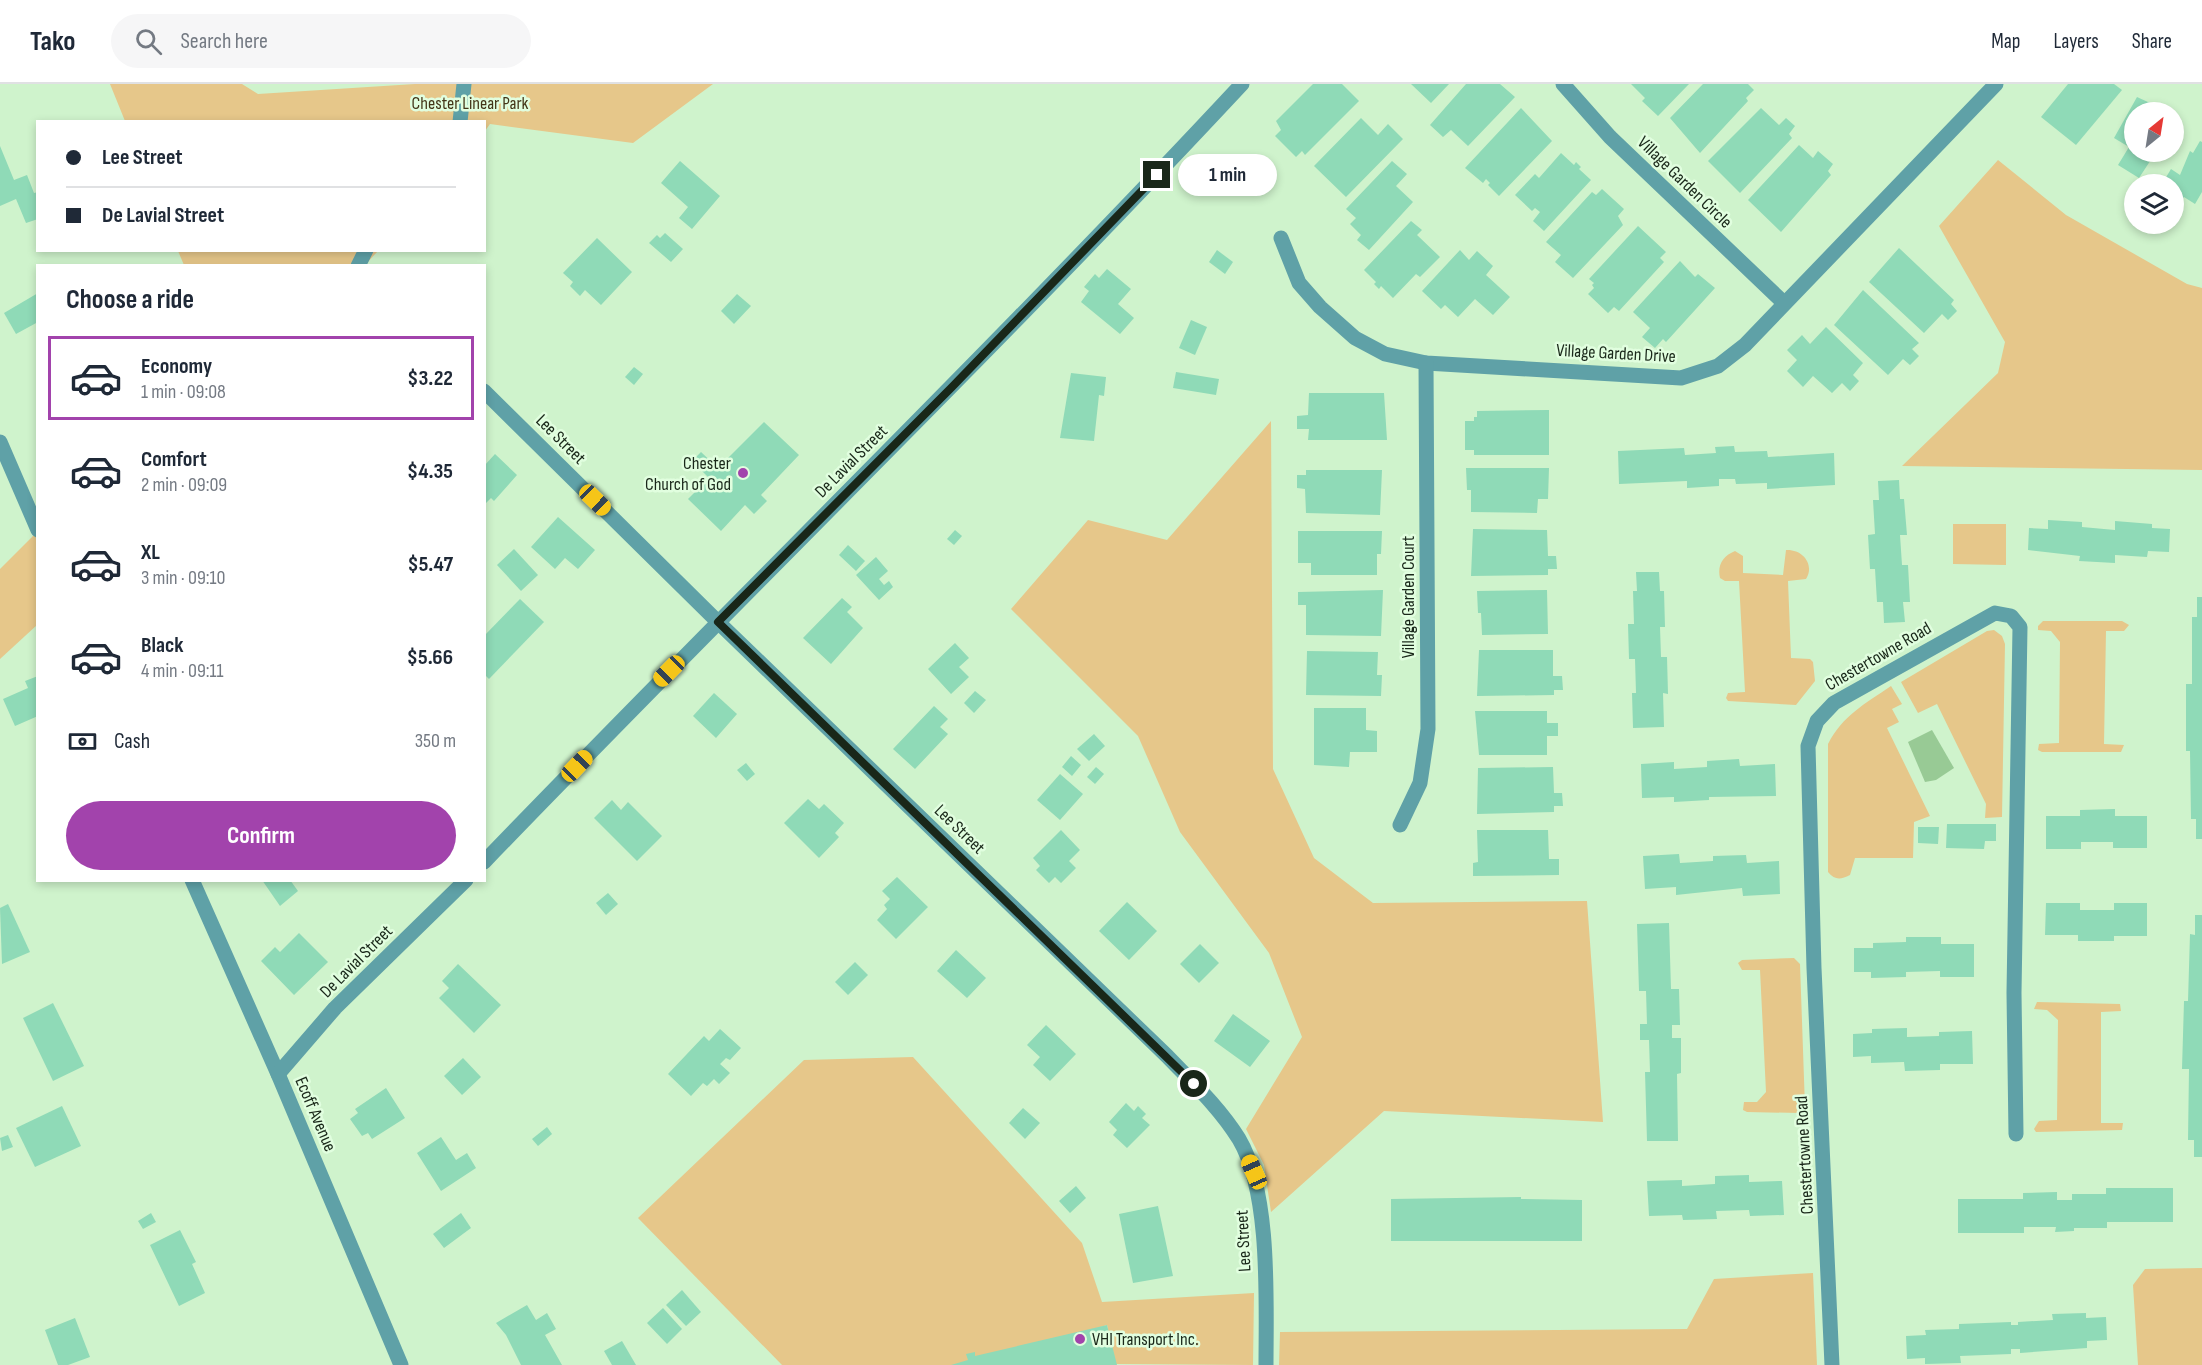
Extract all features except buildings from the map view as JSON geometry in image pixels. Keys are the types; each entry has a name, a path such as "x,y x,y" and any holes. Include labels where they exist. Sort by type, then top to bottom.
{"street":[{"path":"461,116 464,84"},
{"name":"De Lavial Street","path":"486,860 718,622 961,379 1242,84"},
{"name":"Village Garden Circle","path":"1563,84 1610,136 1784,303"},
{"name":"Village Garden Drive","path":"1281,238 1299,284 1354,338 1385,354 1426,363 1681,378 1718,366 1744,345 1996,84"},
{"name":"Village Garden Court","path":"1400,825 1420,783 1428,729 1426,363"},
{"name":"Lee Street","path":"486,393 718,622 1167,1056 1221,1112 1240,1141 1254,1172 1261,1206 1266,1365"},
{"path":"0,442 36,525"},
{"name":"Chestertowne Road","path":"1832,1365 1814,968 1808,746 1817,721 1834,703 1995,613 2011,616 2020,627 2014,971 2016,1134"},
{"name":"Ecoff Avenue","path":"193,882 278,1074 400,1365"},
{"name":"De Lavial Street","path":"278,1074 335,1008 464,882"}],"green space":[{"name":"Chester Linear Park","path":"110,84 242,84 258,94 415,84 713,84 633,143 490,124 486,130 486,120 125,120"},
{"path":"1998,160 2066,215 2187,284 2202,288 2202,470 1902,466 1998,373 2005,342 1939,226"},
{"path":"178,252 377,252 366,264 184,264"},
{"path":"1271,421 1273,769 1314,858 1373,903 1587,901 1603,1122 1384,1111 1271,1212 1264,1165 1246,1129 1302,1037 1269,953 1180,832 1138,736 1011,609 1088,520 1167,540"},
{"path":"1953,524 2006,524 2006,565 1953,564"},
{"path":"36,533 36,626 0,659 0,569"},
{"path":"1786,550 1798,552 1808,563 1806,579 1788,581 1791,658 1810,659 1813,662 1815,681 1796,705 1728,701 1726,698 1728,693 1745,692 1739,581 1725,581 1720,578 1720,565 1724,558 1735,551 1743,556 1743,573 1783,575"},
{"path":"2043,621 2122,621 2129,625 2124,631 2106,631 2104,744 2124,745 2121,752 2042,752 2038,750 2039,744 2059,743 2060,642 2051,631 2038,630 2038,626"},
{"path":"1994,630 2002,636 2005,644 2002,817 1985,818 1986,804 1937,704 1918,713 1901,682 1987,631"},
{"path":"1891,686 1902,704 1892,709 1899,722 1887,728 1930,816 1914,822 1913,858 1855,858 1850,875 1835,878 1828,872 1828,744 1848,718"},
{"path":"1794,958 1800,964 1805,1107 1799,1113 1747,1112 1743,1110 1744,1102 1757,1102 1766,1092 1760,970 1742,970 1738,963 1742,960"},
{"path":"2037,1002 2120,1004 2121,1011 2101,1012 2101,1123 2123,1123 2122,1130 2036,1132 2034,1129 2039,1121 2057,1120 2058,1020 2047,1010 2034,1009"},
{"path":"913,1057 1082,1243 1102,1302 1254,1293 1253,1365 1116,1364 1107,1325 977,1365 782,1365 638,1218 804,1060"},
{"path":"2202,1268 2202,1365 2138,1365 2133,1285 2145,1269"},
{"path":"1813,1273 1817,1365 1279,1365 1280,1332 1687,1329 1714,1279"}],"shaded area":[{"path":"1932,730 1954,768 1936,780 1925,782 1908,742"}],"place":[{"name":"Chester Church of God","path":"743,473"},
{"name":"VHI Transport Inc.","path":"1080,1339"}],"route":[{"path":"1157,175 952,387 718,622 1194,1084"}]}
